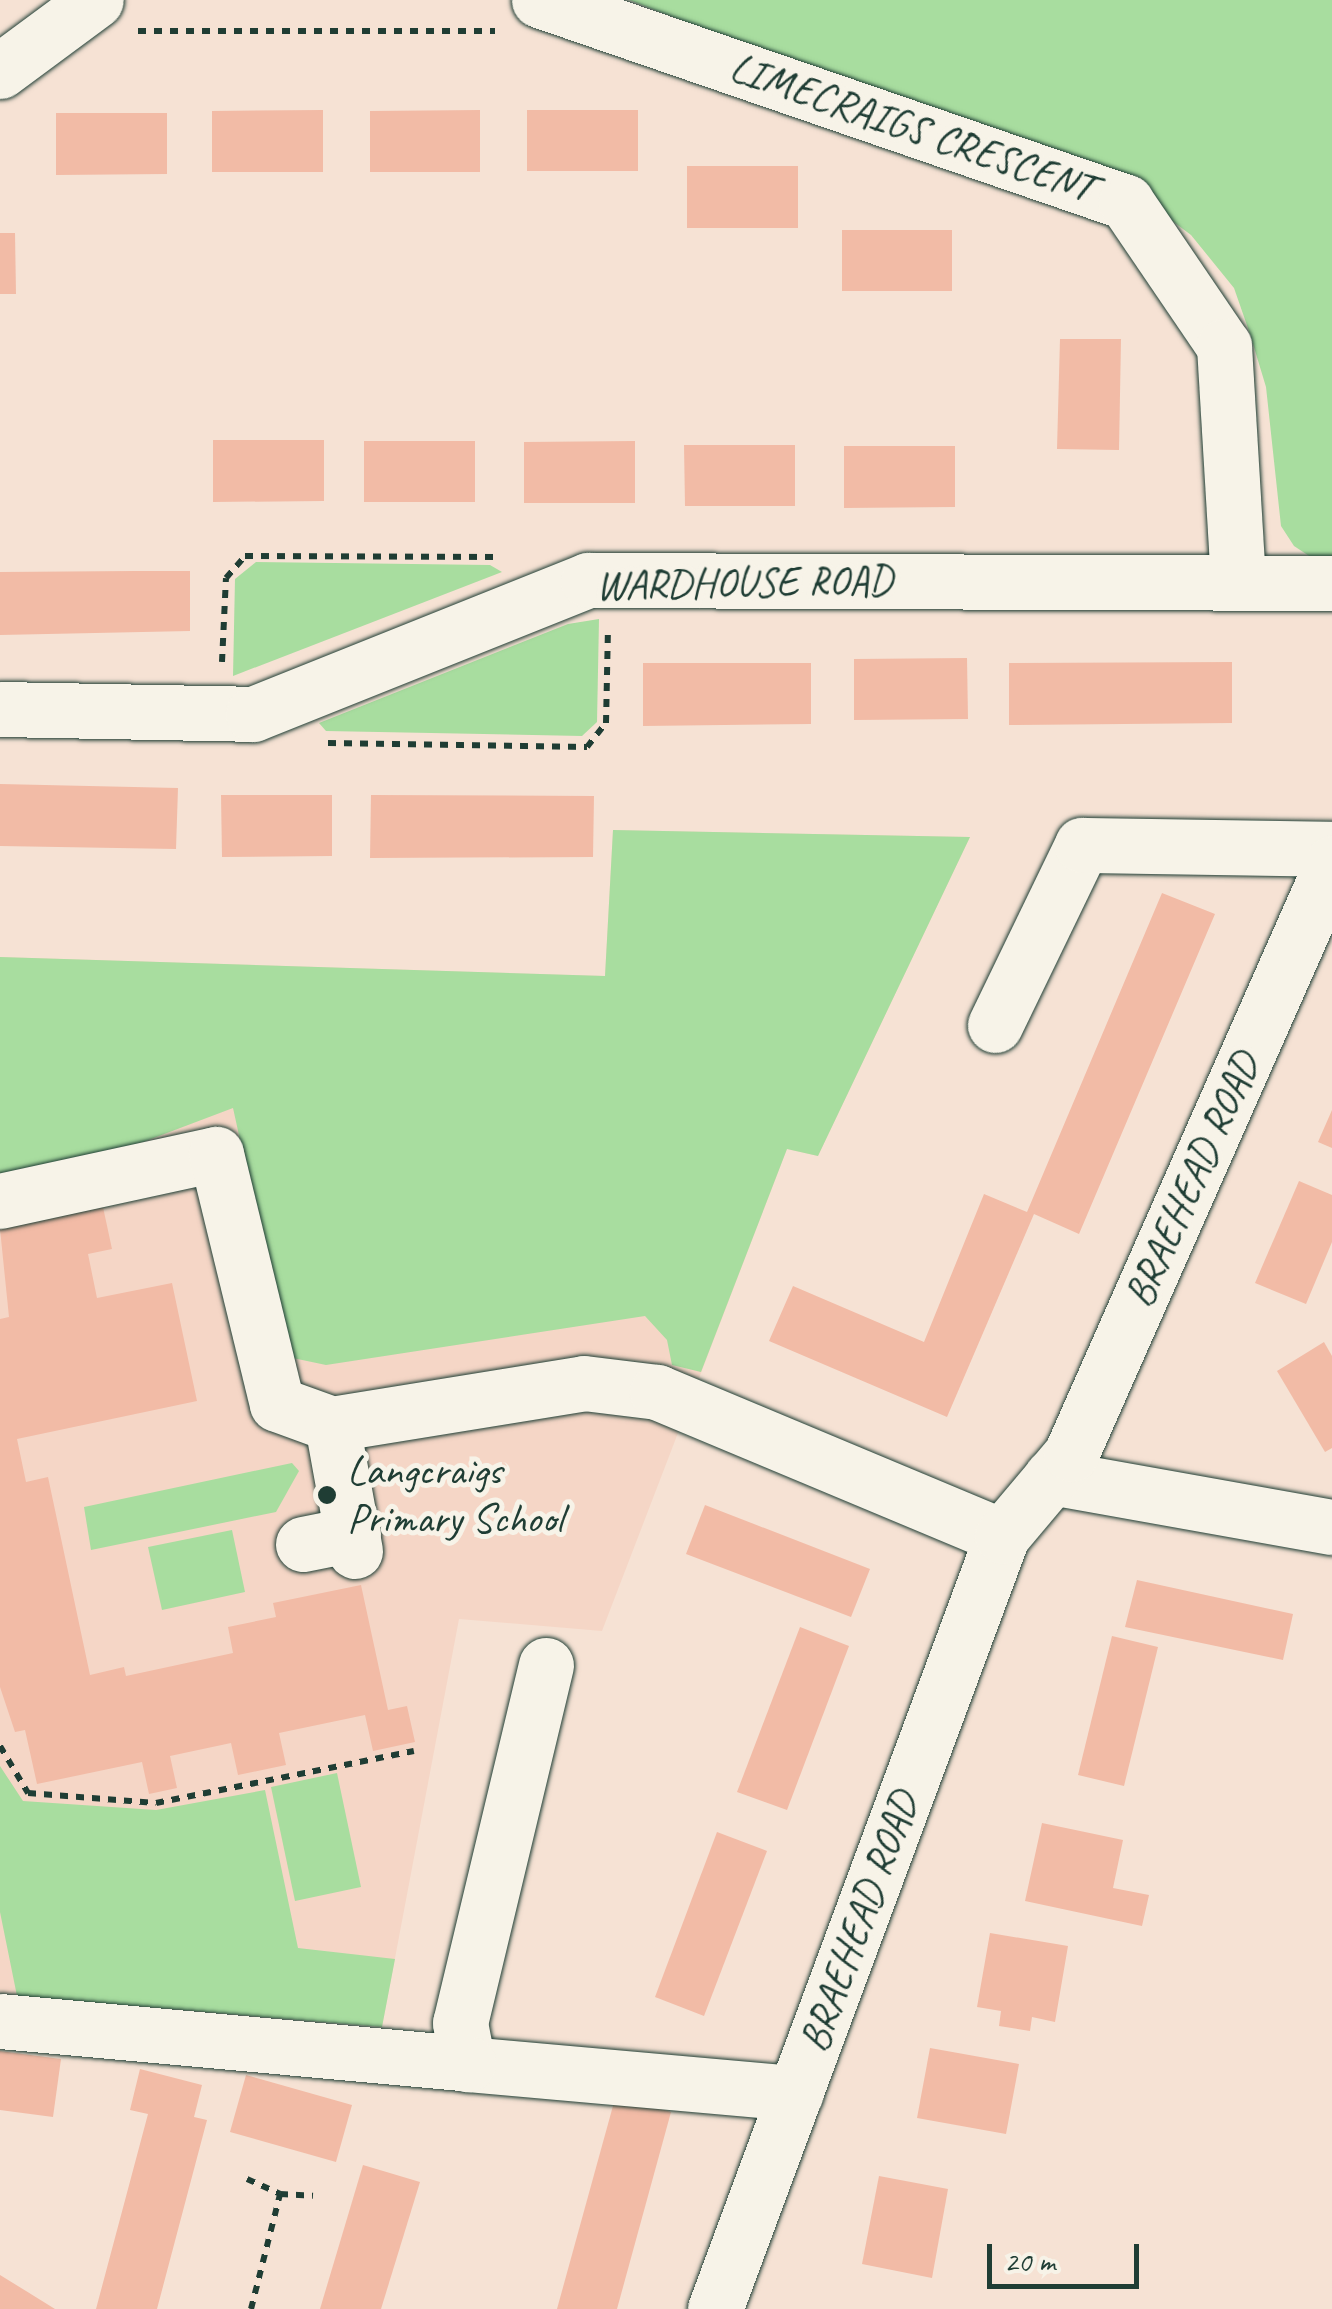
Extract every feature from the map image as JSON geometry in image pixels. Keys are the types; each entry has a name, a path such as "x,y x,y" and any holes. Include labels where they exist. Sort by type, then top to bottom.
{"street":[{"path":"0,71 94,2"},
{"name":"LIMECRAIGS CRESCENT","path":"524,10 1126,202 1224,346 1238,580"},
{"name":"WARDHOUSE ROAD","path":"0,710 252,714 588,580 1332,583"},
{"path":"995,1025 1082,845 1332,849"},
{"name":"BRAEHEAD ROAD","path":"715,2309 1002,1536 1071,1454 1332,863"},
{"path":"0,1201 216,1154 277,1404 332,1424 584,1383 657,1392 1002,1536"},
{"path":"332,1424 337,1543"},
{"path":"1051,1477 1332,1527"},
{"path":"468,2064 460,2022 546,1664"},
{"path":"0,2022 796,2093"}],"path":[{"path":"94,2 145,35 496,30 524,10"},
{"path":"220,714 226,578 246,556 507,557"},
{"path":"324,743 588,746 606,723 609,612 588,580"},
{"path":"0,1746 28,1794 156,1803 414,1751"},
{"path":"247,2178 280,2194 313,2196"},
{"path":"252,2309 280,2194"}],"shaded area":[{"name":"Langcraigs Primary School","path":"613,830 970,837 818,1156 787,1149 602,1631 459,1619 382,2027 0,1995 0,957 605,976"}],"green space":[{"path":"629,0 1332,0 1332,571 1294,546 1281,526 1266,387 1250,334 1234,288 1191,235 1143,199"},
{"path":"256,562 490,565 502,572 233,676 235,579"},
{"path":"599,619 597,722 582,736 326,731 319,723 568,624"},
{"path":"613,830 970,837 818,1156 787,1149 701,1372 672,1365 667,1340 645,1316 326,1365 288,1357 233,1108 93,1161 0,1181 0,957 605,976"},
{"path":"292,1463 299,1471 276,1512 91,1550 84,1507"},
{"path":"232,1530 245,1592 162,1610 148,1547"},
{"path":"0,1766 23,1801 156,1810 265,1790 298,1948 395,1959 382,2027 17,1996 0,1912"},
{"path":"337,1773 361,1887 295,1901 271,1787"}],"building":[{"path":"323,110 323,172 212,172 212,111"},
{"path":"480,110 480,172 370,172 370,111"},
{"path":"527,110 638,110 638,171 527,171"},
{"path":"56,113 167,113 167,174 56,175"},
{"path":"687,166 798,166 798,228 687,228"},
{"path":"842,230 952,230 952,291 842,291"},
{"path":"0,233 15,233 16,294 0,294"},
{"path":"1060,339 1121,339 1119,450 1057,449"},
{"path":"213,440 324,440 324,501 213,502"},
{"path":"364,441 475,441 475,502 364,502"},
{"path":"635,441 635,503 524,503 524,442"},
{"path":"684,445 795,445 795,506 685,506"},
{"path":"844,446 955,446 955,507 844,508"},
{"path":"190,571 190,631 0,635 0,572"},
{"path":"967,658 968,719 854,720 854,659"},
{"path":"1232,662 1232,723 1009,725 1009,663"},
{"path":"643,663 811,663 811,724 643,726"},
{"path":"0,784 178,788 176,849 0,846"},
{"path":"221,795 332,795 332,856 222,857"},
{"path":"371,795 594,796 593,857 370,858"},
{"path":"1162,893 1215,914 1079,1234 1034,1214 947,1417 769,1341 793,1286 924,1342 984,1194 1027,1212"},
{"path":"1332,1110 1332,1148 1318,1142"},
{"path":"1299,1181 1332,1195 1332,1242 1306,1304 1255,1283"},
{"path":"103,1207 112,1249 88,1254 97,1298 172,1283 197,1401 17,1439 26,1482 48,1477 90,1675 124,1667 126,1676 233,1653 228,1627 276,1617 273,1603 361,1585 388,1710 407,1706 415,1742 373,1751 365,1715 279,1733 286,1765 238,1775 231,1743 170,1756 177,1788 149,1794 142,1762 37,1784 25,1730 15,1732 0,1687 0,1319 9,1317 0,1229"},
{"path":"1324,1342 1332,1356 1332,1448 1325,1452 1277,1371"},
{"path":"705,1505 870,1569 851,1617 686,1554"},
{"path":"1137,1580 1293,1614 1283,1660 1125,1627"},
{"path":"800,1627 849,1646 787,1810 737,1792"},
{"path":"1112,1636 1158,1647 1124,1786 1078,1775"},
{"path":"1042,1823 1123,1840 1113,1888 1149,1895 1142,1926 1025,1901"},
{"path":"717,1832 767,1851 704,2016 655,1997"},
{"path":"990,1933 1068,1946 1055,2022 1032,2017 1030,2031 999,2026 1001,2011 977,2007"},
{"path":"930,2048 1019,2064 1006,2134 917,2118"},
{"path":"0,2051 61,2059 53,2117 0,2110"},
{"path":"140,2069 202,2085 194,2117 207,2120 157,2309 96,2309 148,2114 130,2110"},
{"path":"246,2075 352,2105 336,2162 230,2132"},
{"path":"616,2095 671,2112 617,2309 557,2309"},
{"path":"363,2165 420,2182 381,2309 320,2309"},
{"path":"879,2176 948,2189 932,2278 862,2264"},
{"path":"0,2275 26,2291 55,2309 0,2309"}],"place":[{"name":"Langcraigs Primary School","path":"327,1495"}]}
